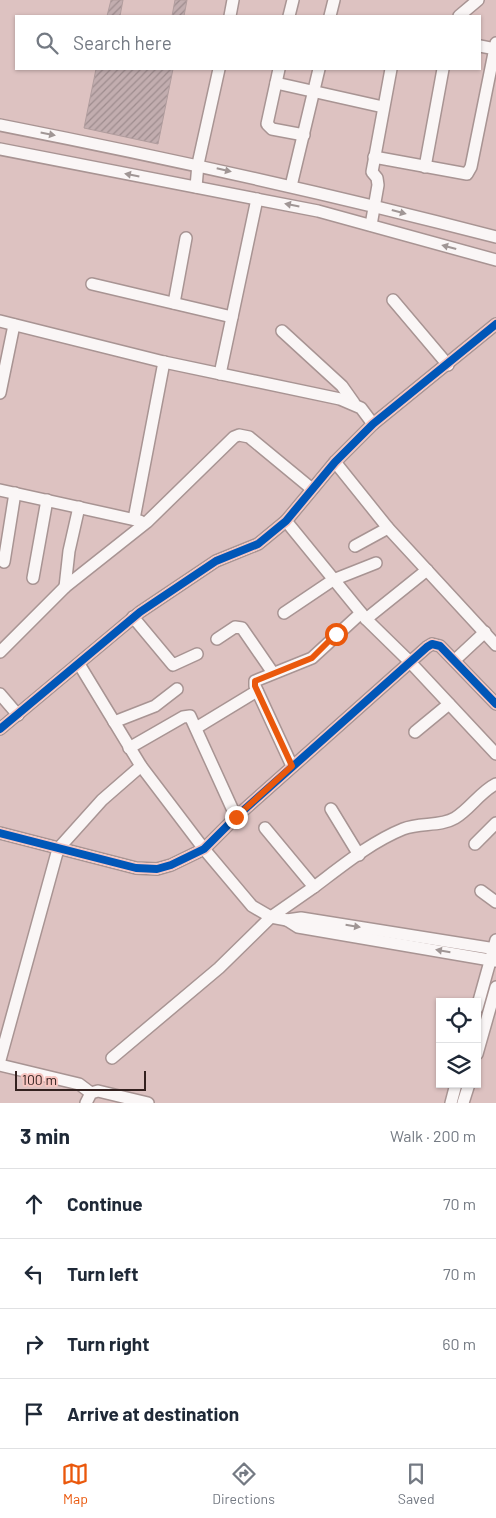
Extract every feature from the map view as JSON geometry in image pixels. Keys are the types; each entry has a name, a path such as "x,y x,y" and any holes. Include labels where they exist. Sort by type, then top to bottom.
{"street":[{"path":"230,15 233,0"},
{"path":"289,15 293,0"},
{"path":"330,15 334,0"},
{"path":"460,15 478,0"},
{"path":"374,157 463,175 467,174 496,47 481,46"},
{"path":"196,187 198,164 219,70"},
{"path":"279,70 267,122 269,127 304,135"},
{"path":"292,186 319,70"},
{"path":"371,225 378,185 377,178 372,172 391,70"},
{"path":"425,167 443,70"},
{"path":"276,83 383,107"},
{"path":"0,125 198,164 374,206 496,238"},
{"path":"0,149 318,210 496,260"},
{"path":"220,374 257,199"},
{"path":"174,303 186,238"},
{"path":"92,284 232,317"},
{"path":"393,300 448,365"},
{"path":"0,321 164,362 354,403"},
{"path":"1,727 18,716 133,617 216,561 258,544 286,521 334,462 373,424 448,365 496,324"},
{"path":"0,393 14,325"},
{"path":"282,332 342,386 373,424"},
{"path":"134,519 164,362"},
{"path":"0,652 65,588 147,522 234,437 239,435 249,437 312,488"},
{"path":"334,462 388,528 496,644"},
{"path":"0,490 147,522"},
{"path":"4,562 15,493"},
{"path":"33,578 48,500"},
{"path":"65,588 69,551 79,507"},
{"path":"286,521 363,616 410,662 496,754"},
{"path":"355,546 388,528"},
{"path":"284,613 334,580 376,563"},
{"path":"292,766 257,691 255,681 312,658 363,616 427,570"},
{"path":"133,617 173,665 197,654"},
{"path":"217,639 235,627 242,628 273,673"},
{"path":"455,660 485,632"},
{"path":"0,833 136,868 157,869 171,865 204,849 292,766 432,644 440,646 455,660 496,704"},
{"path":"79,664 141,766 204,849 252,906 271,917 287,920 298,927 495,951 480,998"},
{"path":"114,722 155,706 177,689"},
{"path":"196,728 257,691"},
{"path":"0,694 18,716"},
{"path":"415,732 449,704"},
{"path":"129,748 183,716 190,716 236,817"},
{"path":"0,1060 58,849 102,800 141,766"},
{"path":"112,1058 220,968 271,917 359,855 403,829 417,824 444,822 454,819 496,784"},
{"path":"331,809 359,855"},
{"path":"475,844 496,823"},
{"path":"265,828 314,887"},
{"path":"482,891 496,902"},
{"path":"480,1043 496,987"},
{"path":"0,1010 12,1013"},
{"path":"0,1065 79,1084 88,1098 98,1091 148,1103"},
{"path":"450,1103 455,1088"},
{"path":"463,1103 468,1088"}],"building":[{"path":"111,0 123,0 120,15 107,15"},
{"path":"175,0 187,0 184,15 172,15"},
{"path":"96,70 173,70 158,144 84,128"}],"cycle path":[{"path":"0,729 140,612 216,561 258,544 286,521 335,462 373,424 496,324"},
{"path":"0,833 136,868 157,869 171,865 204,849 236,817 432,644 440,646 496,704"}],"route":[{"path":"236,817 292,766 254,684 255,681 312,658 336,634"}]}
